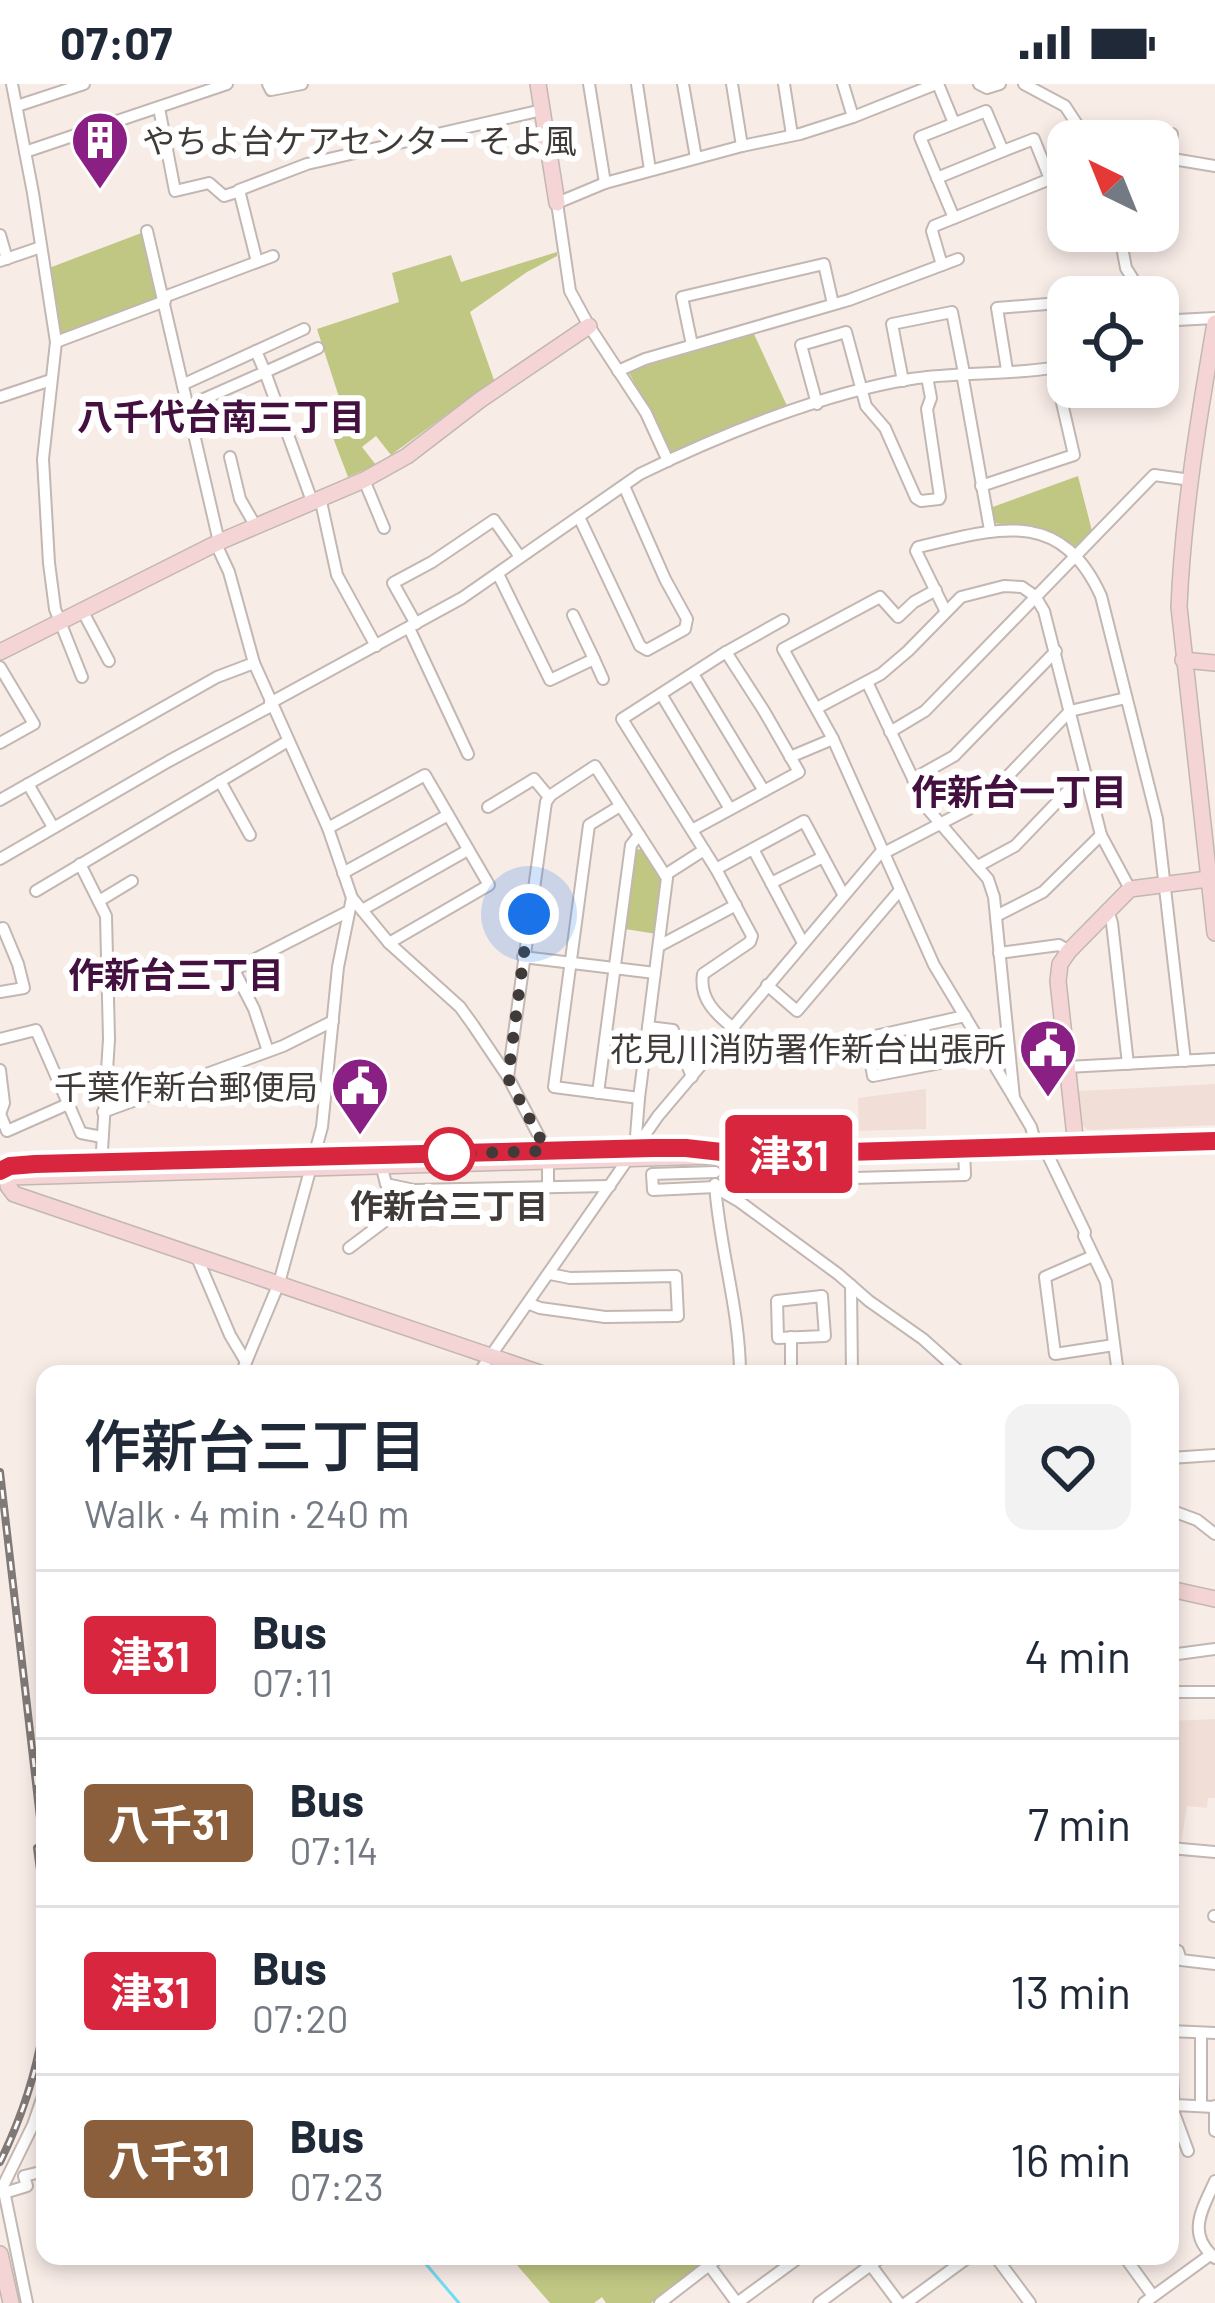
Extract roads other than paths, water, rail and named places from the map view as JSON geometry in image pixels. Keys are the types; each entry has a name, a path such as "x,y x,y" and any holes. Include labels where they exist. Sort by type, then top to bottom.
{"street":[{"path":"12,84 56,342 44,439 49,563 59,621 82,676"},
{"path":"17,106 84,84"},
{"path":"25,152 227,84"},
{"path":"268,84 272,90 302,84"},
{"path":"538,84 570,290 646,413 668,461"},
{"path":"589,84 605,183"},
{"path":"637,84 650,170"},
{"path":"683,84 696,158"},
{"path":"732,84 742,146"},
{"path":"784,84 792,135"},
{"path":"843,84 853,117"},
{"path":"557,203 605,183 853,117 937,84 954,124"},
{"path":"979,84 986,88 1000,84"},
{"path":"1024,84 1065,106 1074,120"},
{"path":"159,108 175,191 209,184 224,196 307,164 542,110"},
{"path":"954,218 920,137 986,111 1003,151"},
{"path":"937,178 1034,139 1051,179 934,226 942,265"},
{"path":"1179,160 1215,166"},
{"path":"240,191 257,262"},
{"path":"147,231 218,543 254,663 328,828 354,906 460,1007 508,1078 541,1140 548,1186"},
{"path":"0,235 4,260 41,247"},
{"path":"56,342 273,256"},
{"path":"618,371 833,304 958,259"},
{"path":"692,345 682,297 824,264 833,304"},
{"path":"1007,370 997,308 1047,304"},
{"path":"903,381 892,324 952,312 990,530"},
{"path":"1179,321 1215,320 1181,554 1180,607 1215,934"},
{"path":"0,652 254,525 364,480 407,456 589,326"},
{"path":"184,384 304,329"},
{"path":"817,404 800,345 846,332 868,409 885,428 916,498 938,499 927,377"},
{"path":"188,406 318,349"},
{"path":"256,351 316,499 337,575 376,646"},
{"path":"0,859 412,626 668,461 861,391 927,377 1047,368"},
{"path":"0,397 51,380"},
{"path":"981,486 1074,455 1063,408"},
{"path":"230,457 240,499 254,525"},
{"path":"890,732 925,711 1154,475 1191,480"},
{"path":"364,480 384,528"},
{"path":"578,517 640,646 647,650 685,629 687,619 624,486"},
{"path":"468,754 393,584 494,520 520,557"},
{"path":"945,610 916,551 990,530 1044,536 1075,555 1093,579 1157,819 1185,1060"},
{"path":"498,574 550,680 594,659"},
{"path":"817,708 867,682 908,651 961,596 1004,586 1022,587 1044,611 1101,835 1130,889"},
{"path":"936,590 898,617 880,597 783,649 833,739 934,965 1031,1127 1085,1232 1106,1282 1117,1365"},
{"path":"82,610 109,661"},
{"path":"573,615 603,679"},
{"path":"734,1028 712,1010 701,985 703,974 750,942 752,935 622,719 783,620"},
{"path":"913,778 954,756 1056,651"},
{"path":"692,830 799,772 726,652"},
{"path":"1183,660 1215,663"},
{"path":"0,800 217,677 254,663"},
{"path":"0,667 34,724 0,743"},
{"path":"692,674 764,790"},
{"path":"867,682 927,808 988,878 992,889 1014,1098"},
{"path":"661,694 730,808"},
{"path":"486,1365 631,1154 767,985 882,853 983,801 1070,711 1126,698"},
{"path":"790,757 833,739"},
{"path":"36,890 288,741"},
{"path":"508,1078 549,796 595,766 668,878 631,1154"},
{"path":"978,866 1015,846 1085,773"},
{"path":"328,828 425,775 488,886 389,943"},
{"path":"488,807 534,779 549,796"},
{"path":"220,781 250,835"},
{"path":"28,784 52,827"},
{"path":"620,806 589,825 554,1087 639,1098"},
{"path":"344,873 448,815"},
{"path":"716,869 804,821 843,894"},
{"path":"598,1093 631,844 639,835"},
{"path":"996,916 1043,892 1101,835"},
{"path":"753,849 803,943"},
{"path":"268,1051 234,970 468,850"},
{"path":"665,875 704,850"},
{"path":"772,883 823,857"},
{"path":"80,864 106,916 109,1018 101,1169"},
{"path":"1076,1146 1060,964 1130,889 1208,879"},
{"path":"98,901 132,881"},
{"path":"767,985 797,1011 900,890"},
{"path":"658,946 736,905"},
{"path":"245,1365 279,1283 322,1127 338,968 354,906"},
{"path":"1108,910 1128,1064"},
{"path":"0,929 24,988 0,992"},
{"path":"999,953 1059,945 1069,951"},
{"path":"523,957 655,973"},
{"path":"965,1016 866,1038 873,1076 987,1054"},
{"path":"103,1112 268,1051 333,1021"},
{"path":"648,1027 673,1030 692,1077"},
{"path":"0,1039 36,1030 81,1133 102,1137"},
{"path":"1067,1066 1215,1059"},
{"path":"0,1070 4,1103 0,1114 7,1131 68,1104"},
{"path":"964,1150 965,1175 740,1181 653,1190 652,1174 748,1155 1215,1141"},
{"path":"517,1365 14,1194 3,1173 631,1154 714,1159"},
{"path":"820,1154 820,1179"},
{"path":"714,1159 722,1253 740,1365"},
{"path":"313,1164 382,1168 457,1160"},
{"path":"457,1160 457,1189"},
{"path":"382,1168 386,1184 414,1190 610,1186"},
{"path":"715,1187 952,1365"},
{"path":"349,1248 413,1200 414,1190"},
{"path":"196,1255 243,1365"},
{"path":"1093,1256 1046,1276 1055,1354 1114,1345"},
{"path":"530,1304 605,1316 678,1316 676,1276 570,1278 550,1274"},
{"path":"850,1285 852,1365"},
{"path":"822,1296 824,1336 791,1337 778,1337 776,1301 822,1296"},
{"path":"791,1337 791,1365"},
{"path":"1179,1457 1215,1455"},
{"path":"1179,1513 1215,1534"},
{"path":"1179,1591 1215,1599"},
{"path":"1179,1653 1215,1649"},
{"path":"1179,1692 1215,1692"},
{"path":"1179,1849 1215,1852"},
{"path":"1179,1955 1179,1966"},
{"path":"1181,1960 1215,1964"},
{"path":"1179,2031 1215,2033"},
{"path":"1201,2033 1215,2131"},
{"path":"1179,2107 1210,2106"},
{"path":"27,2303 3,2186 36,2114"},
{"path":"1179,2126 1188,2151"},
{"path":"4,2193 27,2186 24,2176 36,2173"},
{"path":"1129,2265 1148,2300 1212,2257 1198,2237 1198,2228 1215,2181"},
{"path":"0,2254 11,2303"},
{"path":"660,2303 710,2265 737,2303 789,2265"},
{"path":"819,2303 862,2265"},
{"path":"872,2265 903,2303 957,2265"},
{"path":"1002,2265 1030,2303"}],"waterway":[{"path":"427,2265 459,2303"}],"railway":[{"path":"0,1472 36,1783"},
{"path":"0,2162 36,2062"}],"place":[{"name":"やちよ台ケアセンター そよ風","path":"100,191"},
{"name":"花見川消防署作新台出張所","path":"1048,1099"},
{"name":"千葉作新台郵便局","path":"360,1137"},
{"name":"作新台三丁目","path":"449,1154"}],"district":[{"name":"八千代台南三丁目","path":"221,415"},
{"name":"作新台一丁目","path":"1019,790"},
{"name":"作新台三丁目","path":"176,973"}]}
